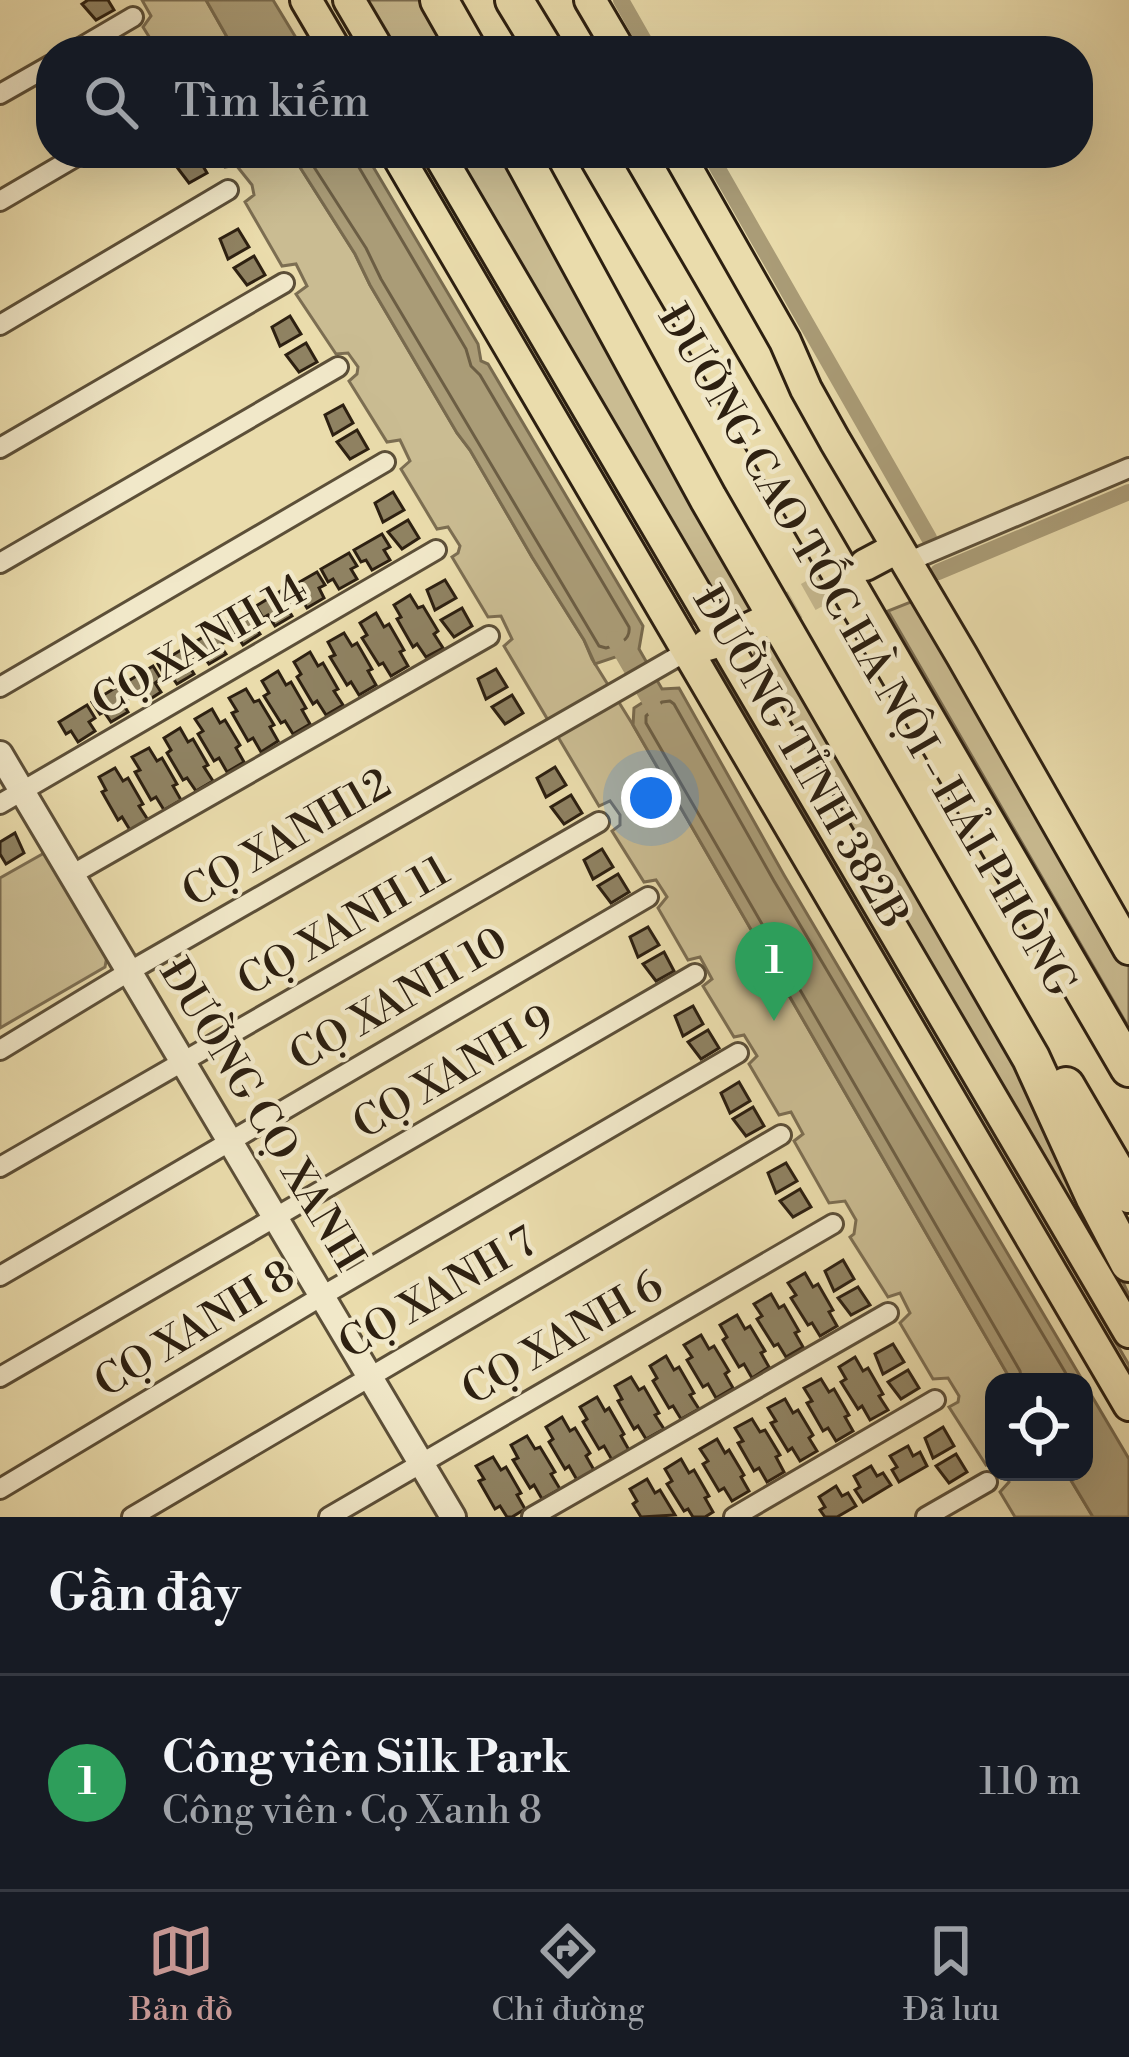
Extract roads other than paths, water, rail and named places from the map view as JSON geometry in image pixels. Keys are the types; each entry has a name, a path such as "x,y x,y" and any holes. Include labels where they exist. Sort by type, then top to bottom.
{"highway":[{"path":"438,0 458,36"},
{"path":"511,0 532,36"},
{"path":"531,168 708,498 1031,1058 1129,1264"},
{"name":"ĐƯỜNG CAO TỐC HÀ NỘI - HẢI PHÒNG","path":"532,168 1129,1194"},
{"name":"ĐƯỜNG CAO TỐC HÀ NỘI - HẢI PHÒNG","path":"605,168 1129,1068"},
{"path":"616,168 1129,1038"}],"main road":[{"path":"306,0 327,36"},
{"path":"350,0 370,36"},
{"path":"590,0 611,36"},
{"name":"ĐƯỜNG TỈNH 382B","path":"404,168 676,657 769,791 1129,1405"},
{"name":"ĐƯỜNG TỈNH 382B","path":"447,168 1129,1332"},
{"path":"687,168 785,341 835,441 1129,949"},
{"path":"866,565 901,555"},
{"path":"676,657 769,619"}],"street":[{"path":"101,36 133,17"},
{"path":"0,94 36,74"},
{"path":"0,201 56,168"},
{"path":"0,325 229,190"},
{"path":"0,448 284,283"},
{"path":"0,563 338,367"},
{"path":"0,687 385,462"},
{"path":"901,555 1129,468"},
{"name":"CỌ XANH 14","path":"0,804 436,550"},
{"path":"73,874 489,636"},
{"name":"CỌ XANH12","path":"0,1050 676,657"},
{"name":"ĐƯỜNG CỌ XANH","path":"0,754 453,1517"},
{"name":"CỌ XANH 11","path":"0,1167 599,822"},
{"name":"CỌ XANH 10","path":"0,1276 648,897"},
{"name":"CỌ XANH 9","path":"0,1377 695,974"},
{"name":"CỌ XANH 8","path":"0,1489 738,1053"},
{"name":"CỌ XANH 7","path":"132,1517 781,1135"},
{"name":"CỌ XANH 6","path":"328,1517 833,1224"},
{"path":"532,1517 888,1313"},
{"path":"734,1517 935,1400"},
{"path":"926,1517 987,1482"}],"water":[{"path":"206,0 273,0 295,36 226,36"},
{"path":"301,168 374,168 478,344 481,361 488,364 643,626 639,649 662,689 679,688 1079,1373 1007,1373 633,725 634,708 651,697 627,653 595,664"},
{"path":"1093,1398 1129,1459 1129,1517 1093,1517 1071,1481 1093,1481"}],"waterway":[{"path":"621,0 641,36"},
{"path":"718,168 929,538"},
{"path":"938,572 1129,492"},
{"path":"614,639 658,715"}],"tunnel":[{"path":"769,619 860,568"}],"place":[{"name":"Công viên Silk Park","path":"774,1021"}]}
